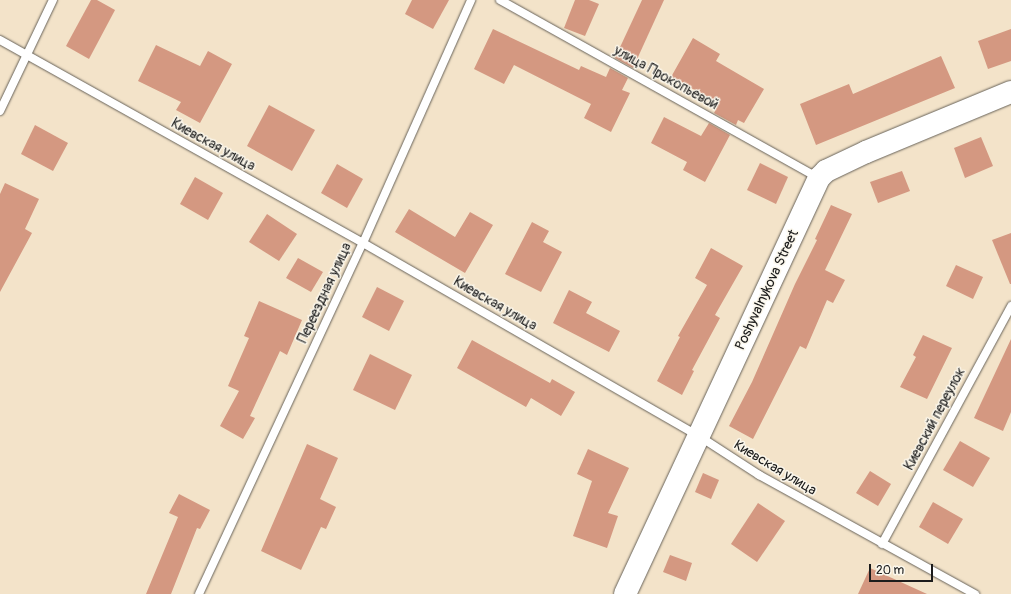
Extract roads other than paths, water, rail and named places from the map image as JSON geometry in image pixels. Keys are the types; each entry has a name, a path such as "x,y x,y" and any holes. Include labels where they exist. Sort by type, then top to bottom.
{"main road":[{"name":"Poshyvalnykova Street","path":"626,594 819,178 826,171 866,152 1011,92"}],"lane":[{"path":"0,111 25,55 53,0"},
{"name":"Переездная улица","path":"199,594 363,243 471,0"},
{"name":"улица Прокопьевой","path":"500,0 819,178"},
{"name":"Киевская улица","path":"0,40 363,243 699,436 758,475 975,594"},
{"name":"Киевский переулок","path":"882,544 1011,306"}]}
